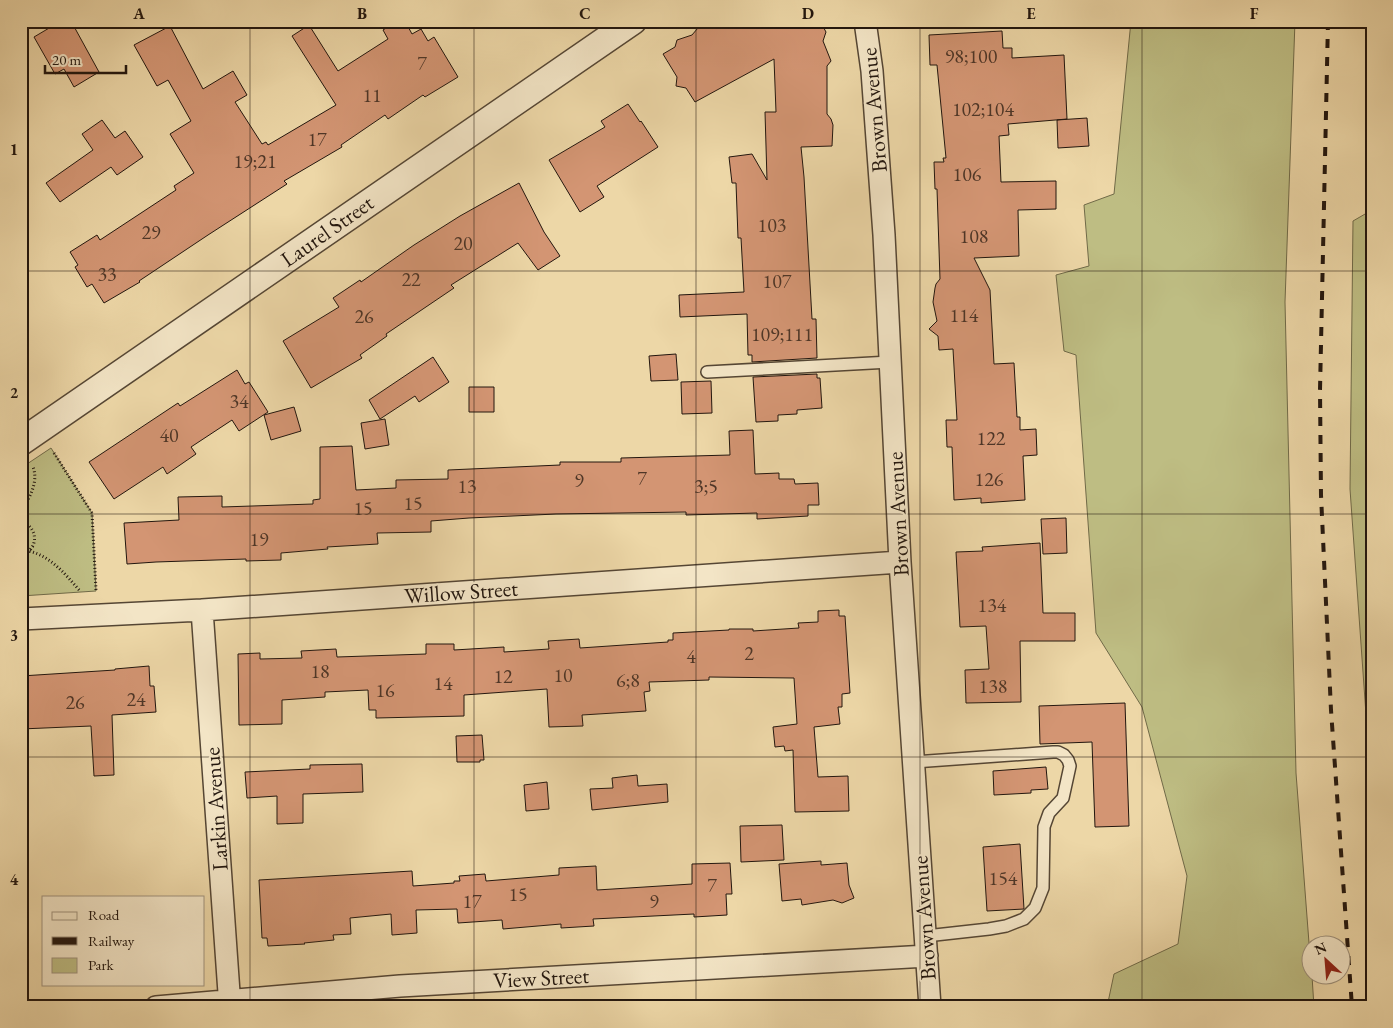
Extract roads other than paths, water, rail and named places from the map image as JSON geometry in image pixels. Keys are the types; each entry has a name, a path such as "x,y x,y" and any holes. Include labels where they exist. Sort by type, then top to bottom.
{"street":[{"name":"Laurel Street","path":"21,442 633,21"},
{"name":"Brown Avenue","path":"865,21 872,71 884,234 900,562 930,1007"},
{"name":"Willow Street","path":"21,619 202,610 900,562"},
{"name":"Larkin Avenue","path":"202,610 230,1004"},
{"name":"View Street","path":"156,1007 230,1004 410,986 926,946"}],"lane":[{"path":"707,372 890,362"},
{"path":"914,762 1058,752 1064,755 1070,766 1063,798 1049,813 1044,827 1043,888 1035,908 1024,920 926,946"}],"railway":[{"path":"1328,21 1320,390 1321,495 1331,710 1352,1007"}]}
